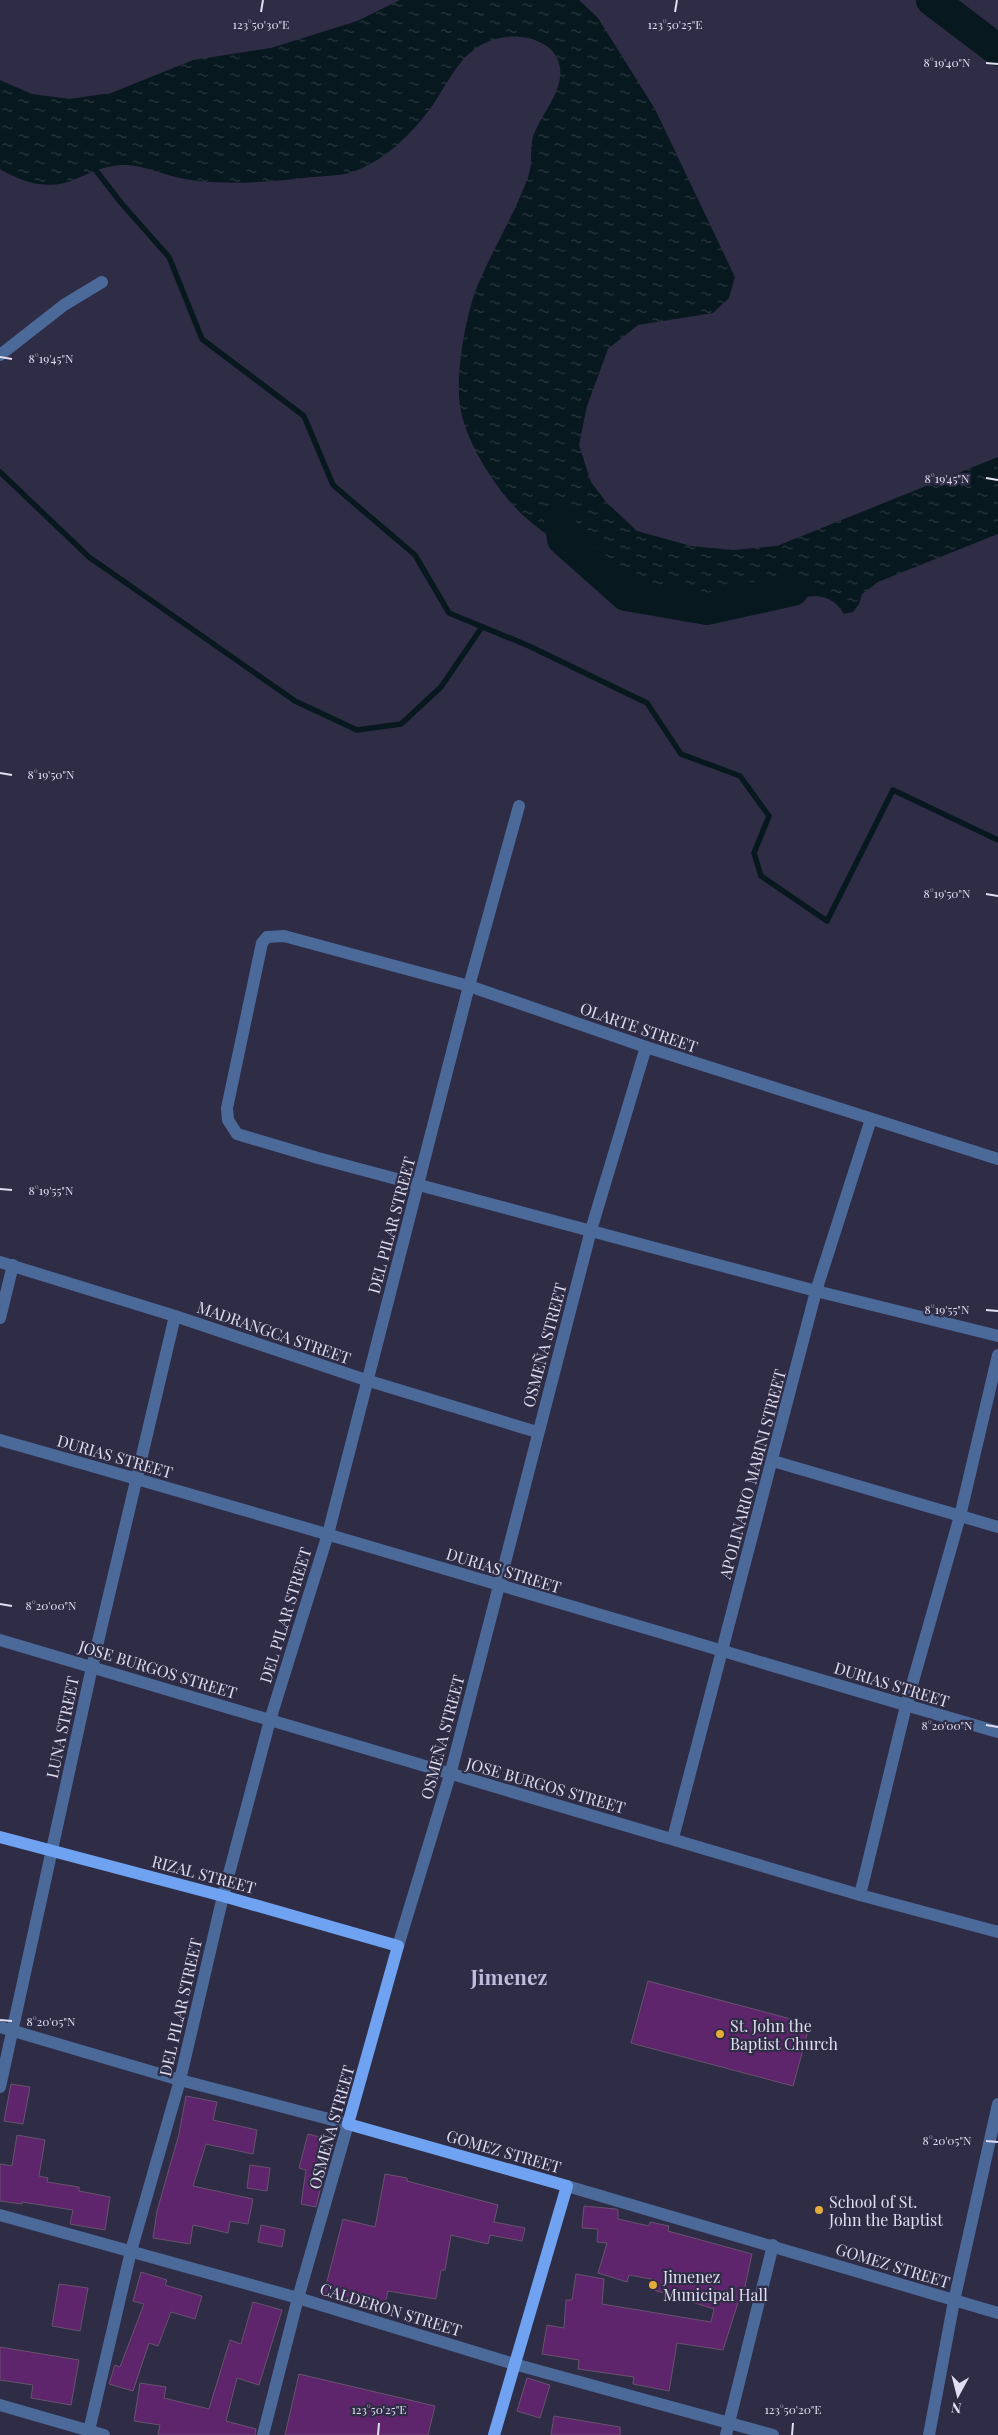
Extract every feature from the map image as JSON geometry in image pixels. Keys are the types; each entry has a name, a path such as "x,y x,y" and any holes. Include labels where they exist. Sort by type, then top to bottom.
{"main road":[{"name":"RIZAL STREET","path":"0,1837 223,1896 398,1946"},
{"name":"OSMEÑA STREET","path":"348,2124 398,1946"},
{"name":"GOMEZ STREET","path":"348,2124 567,2186"},
{"path":"494,2435 567,2186"}],"street":[{"path":"0,355 64,305 102,282"},
{"name":"DEL PILAR STREET","path":"88,2433 132,2251 180,2080 223,1896 270,1720 328,1534 366,1380 419,1184 469,986 519,806"},
{"name":"OLARTE STREET","path":"419,1184 237,1134 232,1129 228,1120 227,1108 258,958 262,943 267,937 284,936 469,986 646,1047 998,1160"},
{"name":"OSMEÑA STREET","path":"398,1946 450,1774 591,1230 646,1047"},
{"name":"APOLINARIO MABINI STREET","path":"673,1838 816,1291 871,1120"},
{"path":"419,1184 816,1291 998,1336"},
{"name":"MADRANGCA STREET","path":"0,1262 175,1316 366,1380 538,1432"},
{"path":"0,1318 13,1265"},
{"name":"LUNA STREET","path":"0,2087 92,1667 175,1316"},
{"path":"860,1895 906,1706 960,1516 998,1354"},
{"name":"DURIAS STREET","path":"0,1440 328,1534 498,1586 998,1732"},
{"path":"773,1461 998,1527"},
{"name":"JOSE BURGOS STREET","path":"0,1640 860,1895 998,1932"},
{"name":"GOMEZ STREET","path":"0,2027 180,2080 348,2124"},
{"path":"929,2435 954,2300 998,2105"},
{"name":"OSMEÑA STREET","path":"263,2435 298,2298 348,2124"},
{"name":"GOMEZ STREET","path":"567,2186 773,2245 998,2313"},
{"name":"CALDERON STREET","path":"0,2215 298,2298 514,2364 773,2435"},
{"path":"726,2435 773,2245"},
{"path":"0,2405 88,2433 104,2435"}],"water":[{"path":"400,0 579,0 598,18 655,109 735,277 729,298 713,313 638,325 608,349 587,406 579,445 591,482 606,502 637,531 691,546 733,550 777,546 998,457 998,534 878,582 862,594 859,604 853,612 844,614 836,604 827,598 817,596 774,603 762,603 735,595 726,595 712,603 702,604 678,594 666,596 643,591 623,582 569,549 520,513 487,471 467,432 460,406 459,377 466,326 474,295 522,193 529,174 533,137 558,86 560,68 557,59 552,51 537,41 518,37 500,38 476,48 458,66 430,109 414,129 373,163 349,173 264,182 232,183 185,179 141,167 120,165 102,168 68,182 48,185 19,179 0,169 0,80 32,94 69,99 111,93 193,60 271,48 357,21"}],"building":[{"name":"St. John the Baptist Church","path":"648,1981 810,2024 793,2086 631,2043"},
{"path":"11,2084 30,2087 23,2124 4,2121"},
{"path":"186,2096 217,2102 213,2120 257,2130 253,2154 206,2144 193,2186 253,2199 248,2224 230,2221 228,2233 193,2225 190,2244 153,2238 157,2211 179,2134"},
{"path":"308,2134 332,2140 316,2207 301,2204 306,2170 299,2168"},
{"path":"17,2135 45,2140 39,2176 48,2178 47,2182 79,2187 79,2191 110,2197 105,2230 70,2224 73,2210 22,2202 22,2204 0,2201 0,2164 12,2166"},
{"path":"250,2165 270,2168 267,2191 247,2188"},
{"path":"385,2174 407,2178 407,2181 498,2205 494,2222 525,2228 522,2241 490,2235 488,2244 451,2235 445,2270 441,2270 436,2299 388,2291 383,2312 323,2297 343,2219 375,2227"},
{"path":"584,2206 616,2209 618,2210 618,2219 649,2226 650,2222 669,2226 668,2231 752,2254 744,2291 742,2290 723,2350 677,2343 669,2391 633,2384 634,2377 578,2369 579,2360 542,2354 547,2325 564,2328 566,2300 572,2300 576,2274 604,2279 602,2304 711,2322 714,2309 654,2290 656,2280 629,2275 627,2282 598,2273 607,2243 597,2242 598,2229 582,2228"},
{"path":"261,2225 285,2230 282,2247 258,2242"},
{"path":"141,2272 167,2280 165,2285 202,2296 195,2319 171,2312 158,2346 149,2343 133,2391 109,2384 115,2365 120,2367 144,2304 133,2301"},
{"path":"59,2284 88,2288 80,2331 52,2326"},
{"path":"253,2302 282,2310 259,2385 237,2378 226,2421 256,2429 255,2435 158,2435 160,2425 134,2421 140,2383 166,2387 164,2398 209,2409 230,2340 241,2344"},
{"path":"0,2347 79,2360 71,2405 31,2398 33,2385 0,2380"},
{"path":"299,2374 435,2406 428,2435 285,2435"},
{"path":"527,2378 550,2385 540,2418 517,2411"},
{"path":"554,2416 620,2427 620,2435 551,2435"}],"waterway":[{"path":"932,0 998,50"},
{"path":"91,164 122,204 169,257 202,339 304,416 333,485 415,555 449,613 529,646 647,703 681,754 740,776 769,816 754,853 761,876 827,921 893,790 998,840"},
{"path":"0,472 89,557 295,701 357,730 401,724 441,687 482,627"},
{"path":"560,521 563,539 626,595 707,609 793,590"}],"place":[{"name":"St. John the Baptist Church","path":"720,2034"},
{"name":"School of St. John the Baptist","path":"819,2210"},
{"name":"Jimenez Municipal Hall","path":"653,2285"}],"district":[{"name":"Jimenez","path":"509,1976"}]}
